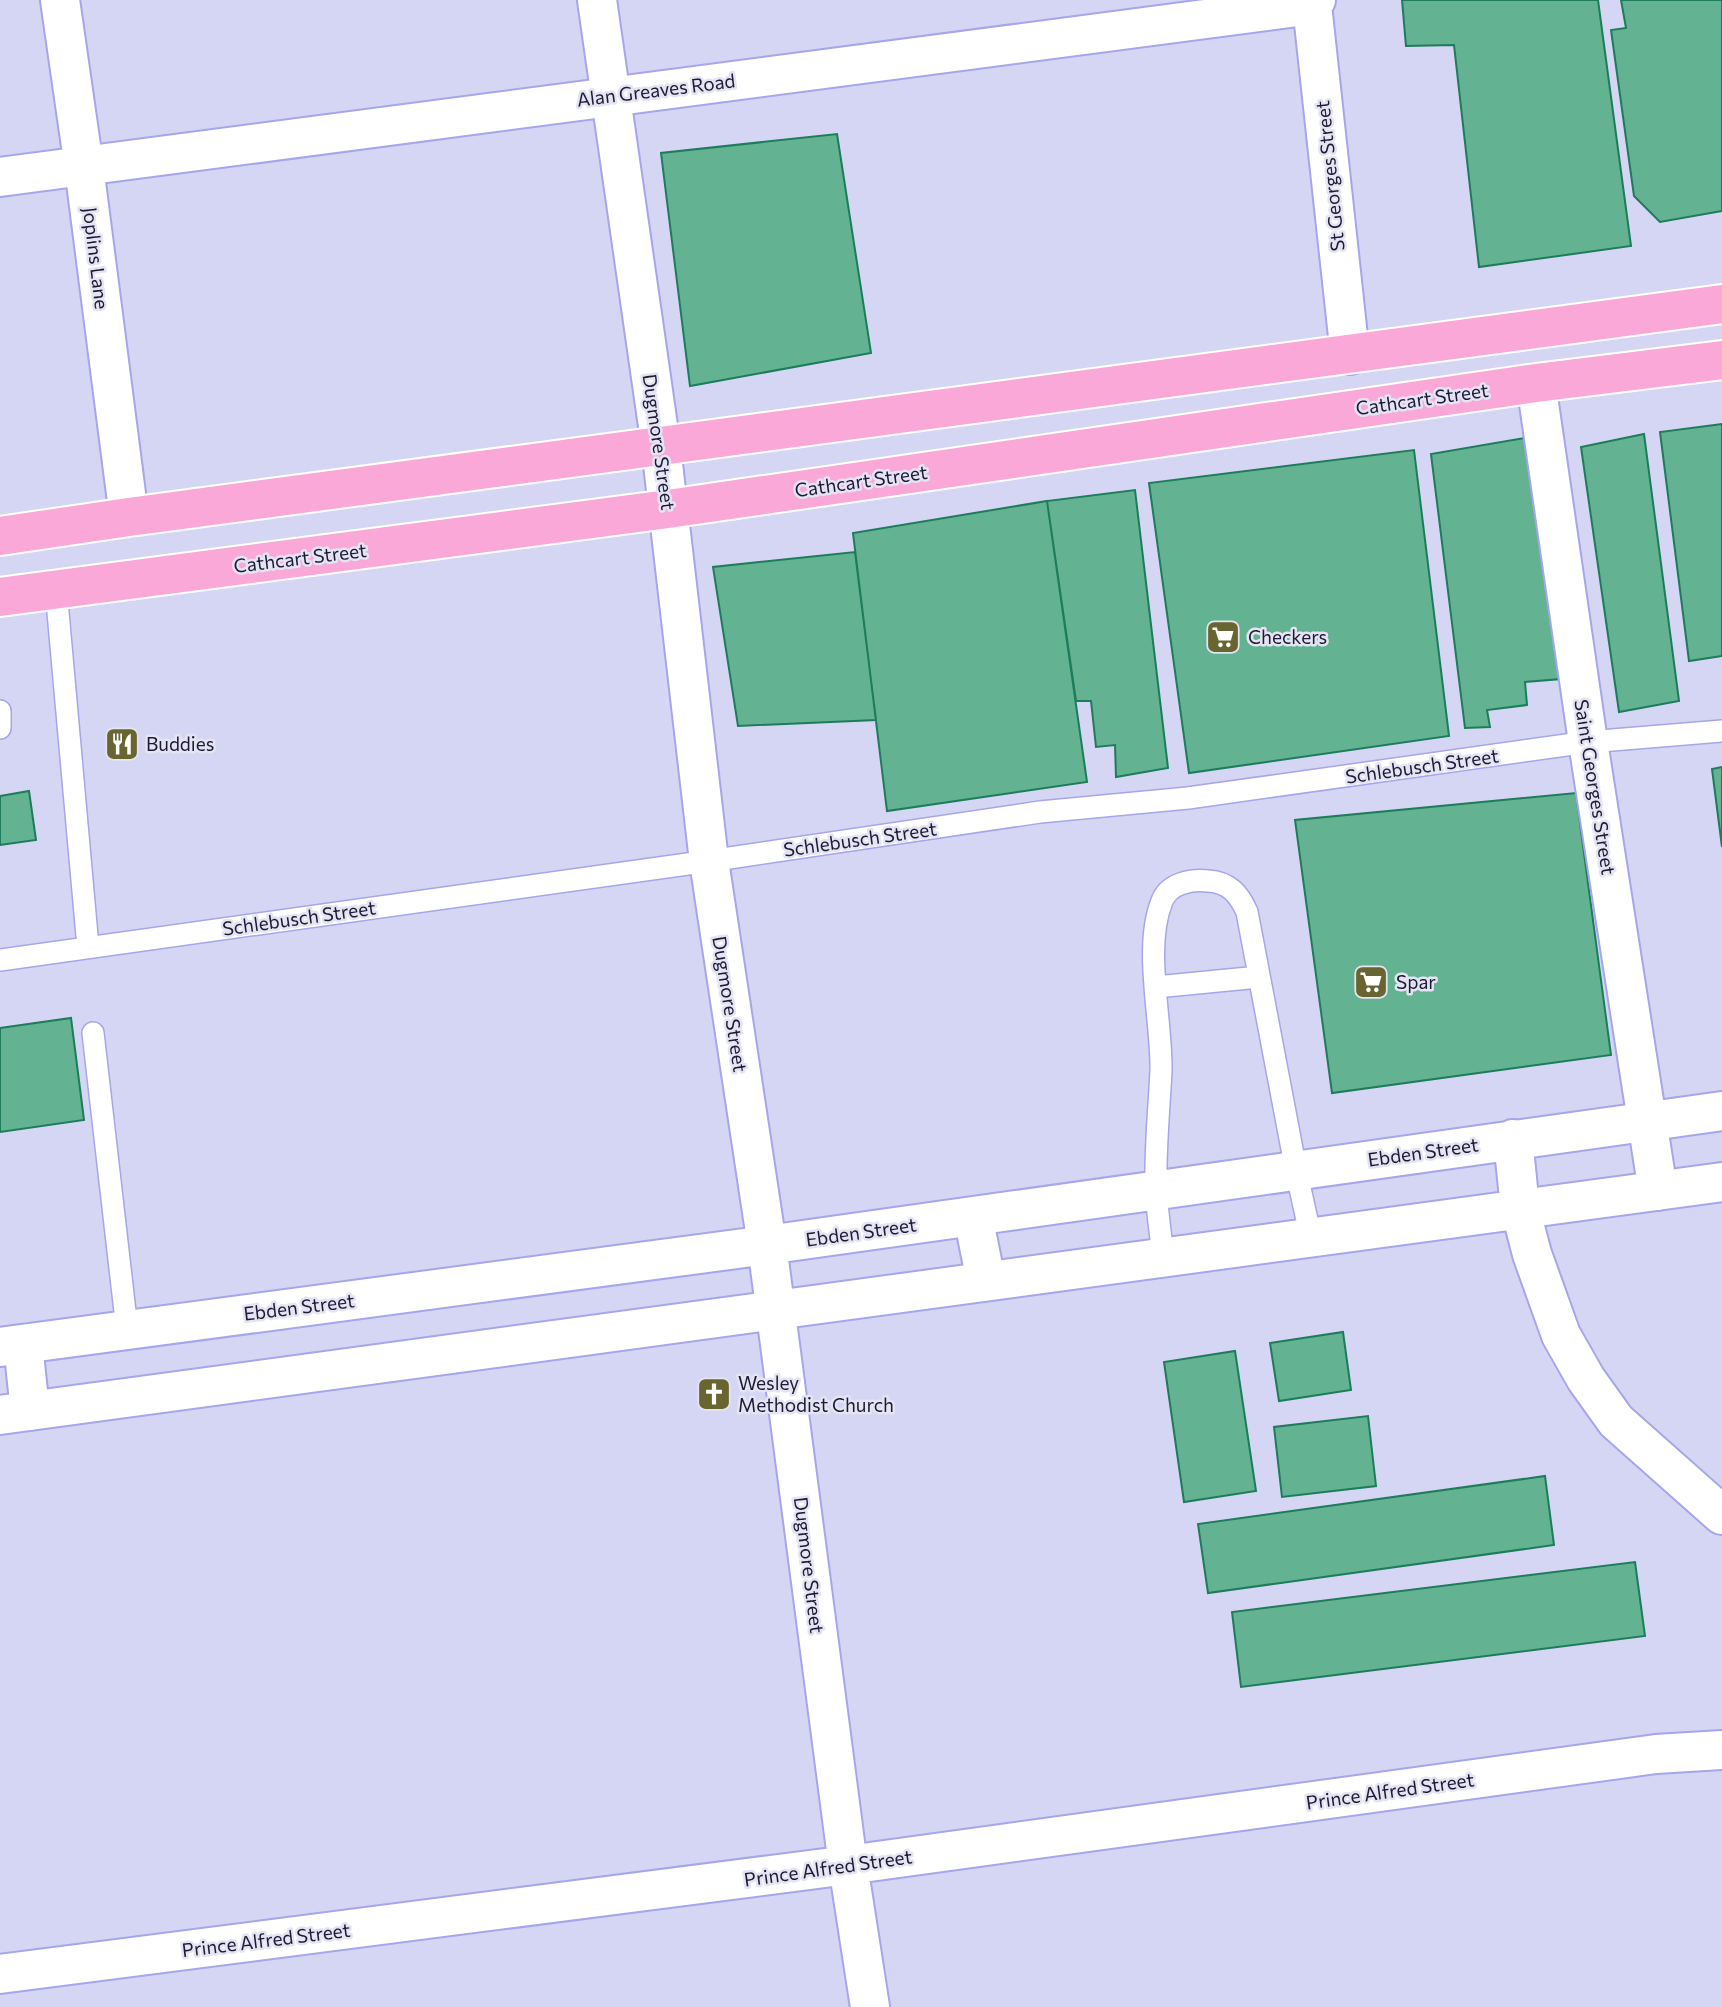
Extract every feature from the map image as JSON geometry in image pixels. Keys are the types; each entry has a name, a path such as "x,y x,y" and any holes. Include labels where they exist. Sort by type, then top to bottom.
{"highway":[{"path":"0,536 1722,304"},
{"name":"Cathcart Street","path":"0,597 668,509 1536,383 1722,360"}],"street":[{"name":"Joplins Lane","path":"60,0 129,517"},
{"name":"Dugmore Street","path":"597,0 661,447 709,861 767,1245 848,1865 870,2007"},
{"name":"Alan Greaves Road","path":"0,177 1314,2"},
{"name":"St Georges Street","path":"1314,2 1350,355"},
{"name":"Saint Georges Street","path":"1536,383 1657,1191"},
{"name":"Ebden Street","path":"12,1345 767,1245 1722,1111"},
{"path":"1513,1139 1520,1208 1532,1254 1561,1335 1586,1379 1616,1421 1722,1515"},
{"path":"12,1345 15,1413 1722,1182"},
{"path":"972,1216 986,1281"},
{"name":"Prince Alfred Street","path":"1656,1754 1722,1721"},
{"name":"Prince Alfred Street","path":"0,1974 848,1865 1656,1754 1722,1749"}],"lane":[{"path":"55,590 88,947"},
{"path":"0,711 0,728"},
{"name":"Schlebusch Street","path":"0,960 1040,812 1188,798 1588,741 1722,731"},
{"path":"1163,1258 1156,1189 1161,1071 1154,931 1162,901 1173,888 1185,882 1208,880 1233,889 1240,896 1247,912 1311,1238"},
{"path":"1156,987 1259,977"},
{"path":"93,1033 127,1329"}],"building":[{"path":"1402,0 1598,0 1631,246 1479,267 1454,45 1406,46"},
{"path":"1621,0 1722,0 1722,211 1660,222 1634,196 1611,30 1626,28"},
{"path":"837,134 871,353 690,386 661,153"},
{"path":"1722,424 1722,656 1689,661 1660,432"},
{"path":"1644,434 1679,701 1619,712 1581,447"},
{"path":"1530,437 1561,679 1525,682 1527,705 1487,710 1490,727 1465,728 1431,454"},
{"path":"1414,450 1449,736 1189,773 1149,483"},
{"path":"1135,490 1168,768 1116,777 1115,745 1096,747 1091,701 1076,701 1047,501"},
{"path":"1047,501 1087,782 887,811 853,533"},
{"path":"855,552 876,720 738,726 713,567"},
{"path":"1722,767 1722,847 1712,769"},
{"path":"29,791 36,840 0,845 0,796"},
{"path":"1576,793 1611,1055 1332,1093 1295,820"},
{"path":"71,1018 84,1120 0,1132 0,1028"},
{"path":"1343,1332 1351,1390 1279,1401 1270,1343"},
{"path":"1235,1351 1256,1491 1184,1502 1164,1362"},
{"path":"1368,1416 1376,1486 1282,1497 1274,1427"},
{"path":"1545,1476 1554,1545 1208,1593 1198,1524"},
{"path":"1635,1562 1645,1636 1241,1687 1232,1612"}],"place":[{"name":"Checkers","path":"1223,637"},
{"name":"Buddies","path":"122,744"},
{"name":"Spar","path":"1371,982"},
{"name":"Wesley Methodist Church","path":"714,1394"}]}
